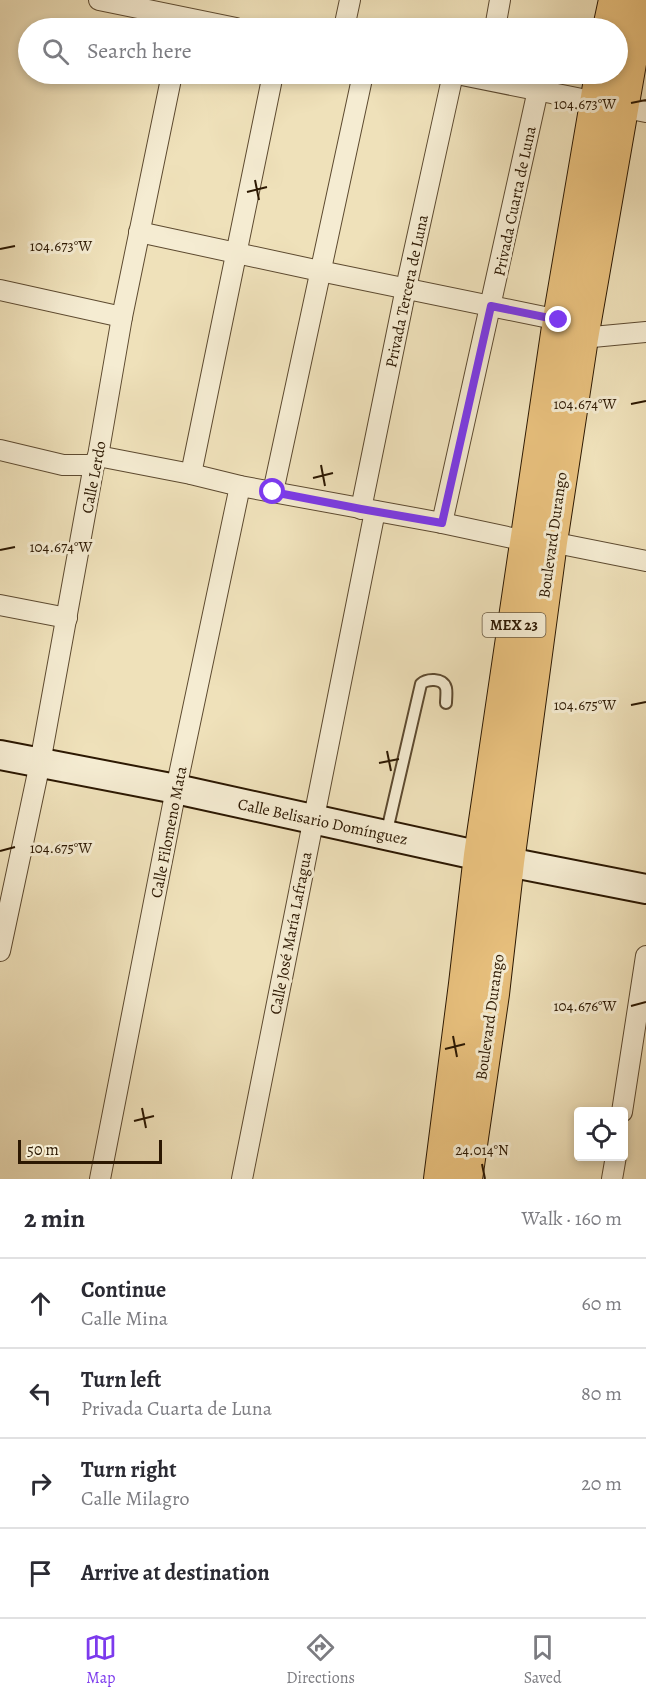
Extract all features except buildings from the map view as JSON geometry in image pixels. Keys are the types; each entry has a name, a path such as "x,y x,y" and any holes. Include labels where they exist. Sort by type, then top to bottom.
{"main road":[{"path":"611,18 615,0"},
{"name":"Boulevard Durango","path":"628,51 641,0"},
{"name":"Boulevard Durango","path":"440,1179 465,984 494,859 570,329 616,98"},
{"name":"Boulevard Durango","path":"466,1179 493,994 494,859"}],"street":[{"path":"99,0 184,15"},
{"path":"346,18 350,0"},
{"path":"497,18 500,0"},
{"name":"Calle Lerdo","path":"1,938 40,763 122,316 170,84"},
{"path":"191,474 271,84"},
{"path":"273,492 361,84"},
{"name":"Privada Tercera de Luna","path":"368,510 406,288 453,84"},
{"path":"516,84 538,90 616,98"},
{"name":"Privada Cuarta de Luna","path":"442,523 538,90"},
{"path":"139,232 491,306 570,329 646,333"},
{"path":"0,290 122,316"},
{"path":"0,450 63,465 96,460 191,474 240,486 646,561"},
{"name":"Calle Filomeno Mata","path":"100,1179 176,789 240,486"},
{"name":"Calle José María Lafragua","path":"242,1179 312,820 368,510"},
{"path":"0,605 67,618"},
{"name":"Calle Belisario Domínguez","path":"0,755 176,789 494,859 646,889"},
{"path":"623,1107 646,956"},
{"path":"612,1179 615,1161"}],"lane":[{"path":"386,835 421,684 425,680 443,683 446,687 446,703"}],"route":[{"path":"273,492 442,523 491,306 559,320"}]}
